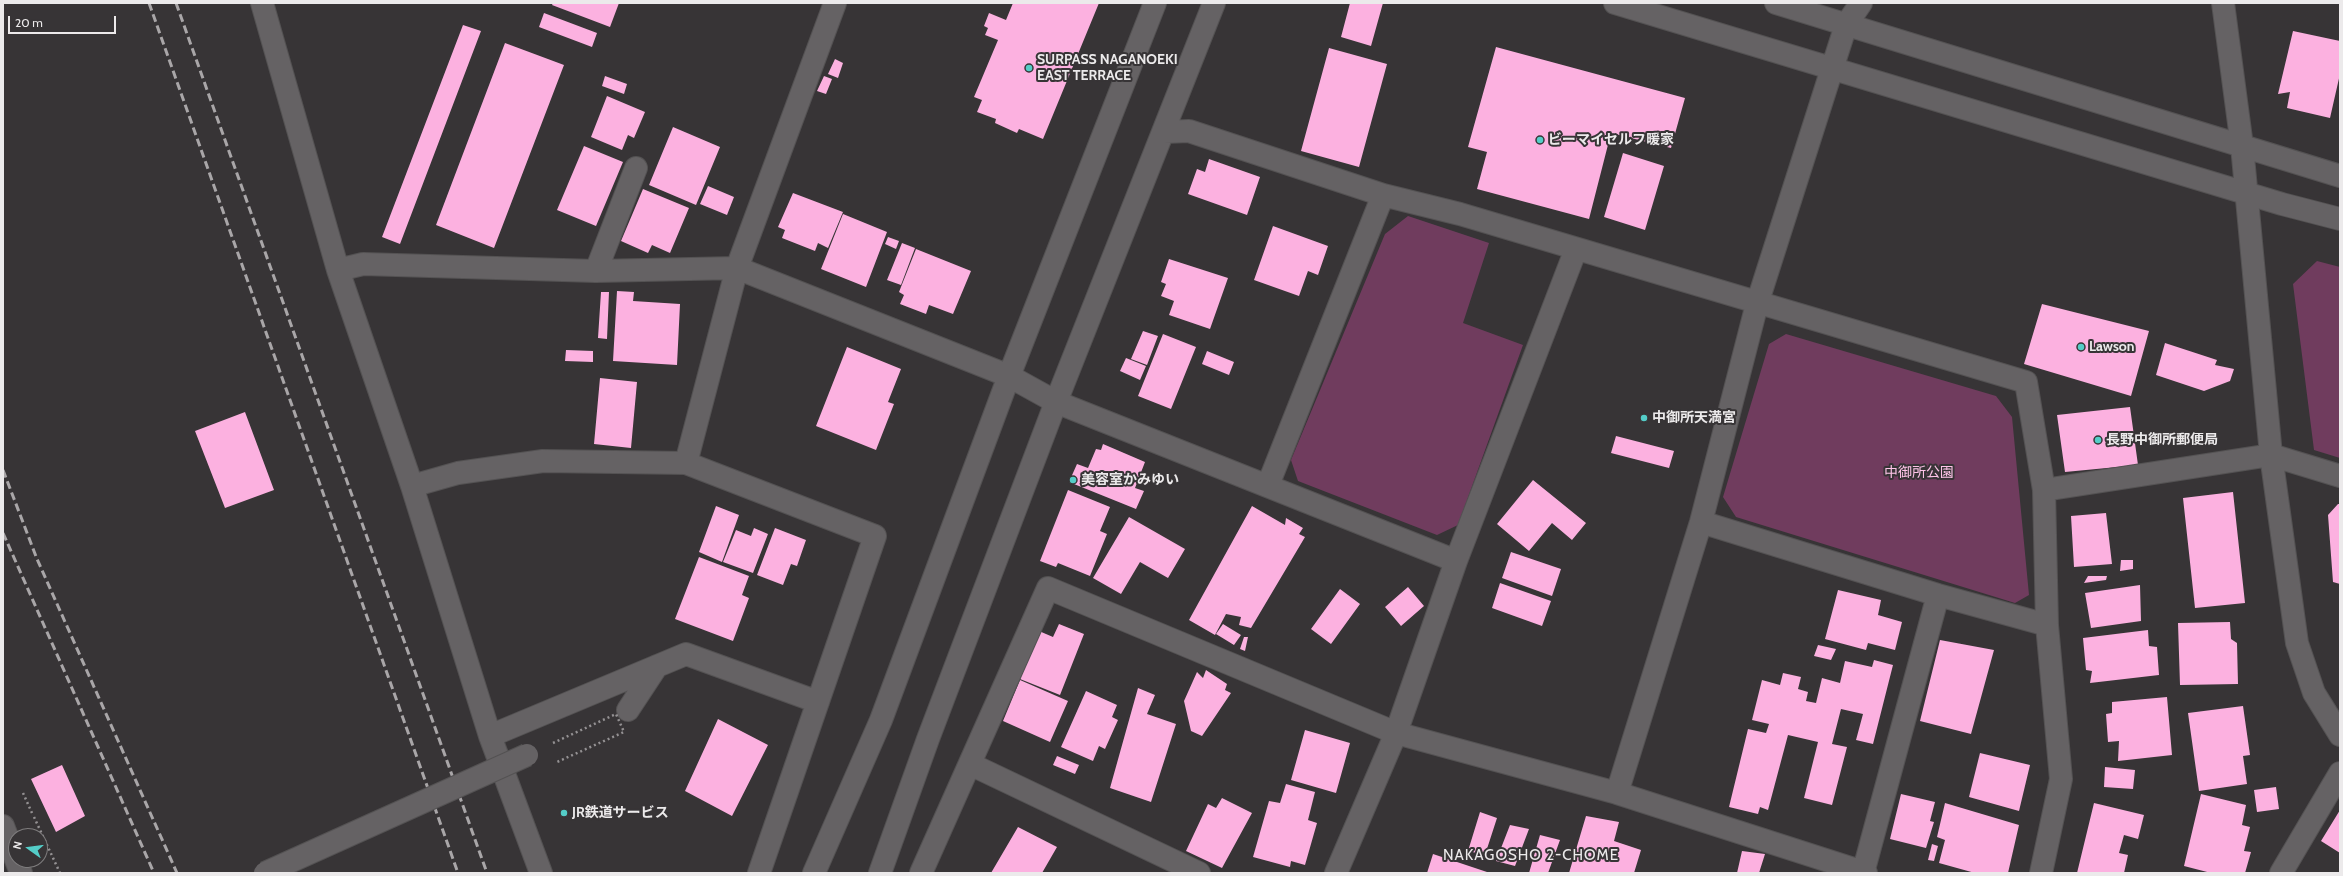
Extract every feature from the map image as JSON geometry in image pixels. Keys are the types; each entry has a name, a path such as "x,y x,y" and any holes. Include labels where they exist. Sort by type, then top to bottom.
{"street":[{"path":"262,3 338,270 412,486 490,736 540,873"},
{"path":"686,462 737,268 835,3"},
{"path":"814,873 881,720 1009,376 1155,3"},
{"path":"880,873 931,732 1056,402 1214,3"},
{"path":"1615,3 2246,193 2340,219"},
{"path":"1776,3 2340,176"},
{"path":"1617,793 1700,522 1757,304 1846,25 1861,3"},
{"path":"2223,3 2242,146 2271,455 2297,643 2314,693 2340,734"},
{"path":"1164,132 1189,131 1383,195 1460,214 1757,304 2026,382 2044,490 2047,626 2061,779 2041,873"},
{"path":"596,271 636,168"},
{"path":"1268,484 1383,195"},
{"path":"1336,873 1396,733 1456,561 1576,249"},
{"path":"338,270 363,264 596,271 737,268 1009,376 1056,402 1268,484 1456,561"},
{"path":"2044,490 2271,455 2340,476"},
{"path":"412,486 458,473 543,461 686,462 875,536 759,873"},
{"path":"1700,522 1938,595 2047,626"},
{"path":"920,873 1048,588 1396,733 1617,793 1864,873 1938,595"},
{"path":"490,736 686,654 818,702"},
{"path":"628,710 657,666"},
{"path":"265,873 527,755"},
{"path":"970,764 1199,873"},
{"path":"2281,873 2340,773"},
{"path":"3,826 21,873"}],"path":[{"path":"527,755 616,714 624,732 555,763"},
{"path":"23,793 60,873"}],"green space":[{"path":"1408,216 1489,243 1463,323 1523,345 1458,525 1437,535 1298,481 1291,460 1385,234"},
{"path":"2317,261 2340,267 2340,458 2314,450 2293,284"},
{"name":"中御所公園","path":"1786,334 1996,396 2012,417 2029,595 2015,603 1736,517 1723,497 1769,344"}],"building":[{"path":"553,3 619,3 610,27 552,5"},
{"name":"SURPASS NAGANOEKI EAST TERRACE","path":"1013,3 1099,3 1043,139 1019,129 1017,133 995,123 996,119 977,112 982,100 974,97 998,40 985,35 988,28 984,26 989,13 1006,20"},
{"path":"1350,3 1383,3 1371,46 1341,37"},
{"path":"544,13 597,33 592,47 539,27"},
{"path":"463,25 481,31 400,244 382,237"},
{"path":"2293,31 2340,41 2340,74 2330,118 2287,108 2290,92 2278,94"},
{"path":"505,43 564,65 494,248 436,225"},
{"name":"ビーマイセルフ暖家","path":"1496,47 1685,98 1671,148 1611,133 1589,219 1477,189 1487,152 1468,147"},
{"path":"1329,48 1387,64 1359,167 1301,151"},
{"path":"835,59 843,63 838,78 828,74"},
{"path":"605,76 627,84 624,94 602,86"},
{"path":"824,76 832,79 826,94 817,91"},
{"path":"607,96 645,112 634,138 628,135 622,150 591,137"},
{"path":"673,127 720,147 696,205 649,185"},
{"path":"584,146 623,162 596,226 557,210"},
{"path":"1623,153 1664,166 1645,230 1604,217"},
{"path":"1209,159 1260,177 1247,215 1188,194 1197,169 1205,172"},
{"path":"708,186 734,197 727,215 700,204"},
{"path":"643,189 689,208 670,253 652,245 648,253 621,241"},
{"path":"793,193 843,212 828,248 818,243 815,251 782,238 785,230 778,227"},
{"path":"843,214 887,232 866,287 821,269"},
{"path":"1273,226 1328,246 1318,275 1308,271 1299,296 1254,280"},
{"path":"888,237 899,241 896,249 885,244"},
{"path":"902,243 915,248 901,285 887,280"},
{"path":"916,249 971,271 953,314 929,305 926,314 900,304 904,295 899,292"},
{"path":"1169,259 1228,278 1210,329 1169,315 1174,301 1161,296 1166,284 1161,282"},
{"path":"617,291 634,292 633,301 680,304 677,365 613,361"},
{"path":"601,292 609,292 607,339 598,338"},
{"path":"2042,304 2149,331 2131,396 2024,364"},
{"path":"1143,331 1158,336 1147,365 1131,359"},
{"path":"1163,334 1196,347 1171,409 1138,396"},
{"path":"2165,343 2217,360 2215,365 2234,369 2230,381 2204,391 2156,375"},
{"path":"847,347 901,369 888,402 894,404 876,450 816,426"},
{"path":"566,350 593,351 593,362 565,361"},
{"path":"1207,351 1234,362 1229,375 1202,364"},
{"path":"1126,358 1146,366 1140,380 1120,371"},
{"path":"600,378 637,382 631,448 594,444"},
{"name":"長野中御所郵便局","path":"2130,407 2138,465 2065,472 2057,415"},
{"path":"245,412 274,490 225,508 195,431"},
{"path":"1616,436 1674,451 1669,468 1611,453"},
{"path":"1103,444 1145,462 1135,488 1144,491 1136,509 1069,482 1077,464 1088,468 1096,449 1101,450"},
{"path":"1533,480 1586,523 1572,540 1552,523 1529,551 1497,524"},
{"path":"1068,490 1110,507 1100,531 1107,534 1090,576 1058,563 1056,567 1040,561"},
{"path":"2233,492 2245,603 2195,608 2183,498"},
{"path":"2338,504 2340,504 2340,584 2333,582 2328,515"},
{"path":"716,506 739,515 722,562 699,552"},
{"path":"1252,506 1285,525 1286,518 1303,528 1299,534 1305,537 1251,628 1239,625 1241,617 1226,614 1215,635 1189,620"},
{"path":"2106,513 2112,564 2074,567 2071,516"},
{"path":"1129,517 1185,549 1168,578 1140,562 1121,594 1093,578"},
{"path":"754,528 768,534 753,573 723,562 736,530 751,536"},
{"path":"775,528 806,540 797,566 791,564 783,585 757,575"},
{"path":"1511,552 1561,569 1552,596 1502,578"},
{"path":"699,557 749,576 742,595 749,598 733,641 675,619"},
{"path":"2121,560 2133,560 2133,569 2120,571"},
{"path":"2088,576 2107,576 2106,580 2084,583"},
{"path":"1500,583 1551,601 1542,626 1492,608"},
{"path":"2140,585 2141,621 2091,628 2085,593"},
{"path":"1408,587 1424,606 1401,626 1385,607"},
{"path":"1340,589 1360,604 1331,644 1311,629"},
{"path":"1838,590 1881,600 1878,615 1902,622 1895,650 1868,643 1866,650 1825,639"},
{"path":"2230,622 2231,639 2237,643 2238,684 2180,685 2178,623"},
{"path":"1059,624 1084,634 1060,695 1020,679 1039,631 1053,637"},
{"path":"1223,624 1241,635 1234,645 1216,634"},
{"path":"2148,630 2149,646 2157,647 2159,675 2090,683 2092,671 2086,670 2083,638"},
{"path":"1244,637 1248,637 1245,651 1240,649"},
{"path":"1940,640 1994,650 1971,734 1920,721"},
{"path":"1818,645 1836,649 1831,660 1814,656"},
{"path":"1874,660 1893,665 1873,744 1856,740 1863,714 1841,709 1832,744 1847,747 1832,805 1804,798 1818,742 1788,735 1768,810 1760,807 1758,814 1729,807 1748,729 1766,733 1769,724 1752,720 1762,680 1780,685 1783,673 1801,677 1798,689 1808,692 1806,701 1816,703 1822,678 1840,683 1845,661 1872,667"},
{"path":"1206,670 1227,684 1225,690 1231,693 1202,736 1191,731 1184,701 1197,672 1203,678"},
{"path":"1020,680 1068,701 1050,742 1003,721"},
{"path":"1138,688 1155,695 1147,714 1176,724 1151,802 1110,788"},
{"path":"1086,691 1117,705 1112,717 1118,720 1105,749 1099,746 1093,761 1061,747"},
{"path":"2167,697 2172,755 2118,761 2119,741 2108,742 2106,714 2112,713 2112,702"},
{"path":"2243,706 2250,755 2243,756 2247,784 2199,791 2188,713"},
{"path":"718,719 768,745 732,816 685,791"},
{"path":"1305,730 1350,743 1336,793 1291,780"},
{"path":"1980,753 2030,765 2019,811 1969,797"},
{"path":"1057,756 1079,765 1075,774 1053,765"},
{"path":"62,765 85,816 56,832 31,779"},
{"path":"2105,767 2135,770 2133,789 2104,787"},
{"path":"1286,784 1315,792 1308,820 1317,823 1305,865 1291,861 1290,867 1253,857 1269,801 1280,803"},
{"path":"2276,787 2279,809 2257,812 2254,790"},
{"path":"1901,794 1935,802 1930,821 1934,822 1926,848 1890,839"},
{"path":"2201,794 2246,805 2242,825 2250,827 2244,851 2251,852 2245,873 2211,873 2184,866"},
{"path":"1222,798 1252,813 1222,868 1186,851 1208,804 1216,808"},
{"path":"1945,803 2019,825 2008,873 1975,873 1939,863 1945,840 1937,837"},
{"path":"2094,803 2144,815 2138,839 2124,835 2119,853 2128,855 2124,873 2077,873"},
{"path":"2340,810 2340,853 2321,841"},
{"path":"1480,812 1497,818 1485,855 1468,851"},
{"path":"1586,816 1619,822 1614,841 1641,850 1634,873 1569,873"},
{"path":"1510,825 1529,829 1515,866 1496,861"},
{"path":"1018,827 1057,847 1042,873 991,873"},
{"path":"1540,835 1560,840 1548,873 1529,873"},
{"path":"1932,844 1938,846 1934,861 1928,860"},
{"path":"1742,851 1765,854 1759,873 1737,873"},
{"path":"1433,854 1490,873 1427,873"}],"railway":[{"path":"149,3 458,873"},
{"path":"176,3 487,873"},
{"path":"3,470 37,559 177,873"},
{"path":"3,533 154,873"}],"place":[{"name":"SURPASS NAGANOEKI EAST TERRACE","path":"1029,68"},
{"name":"ビーマイセルフ暖家","path":"1540,140"},
{"name":"Lawson","path":"2081,347"},
{"name":"中御所天満宮","path":"1644,418"},
{"name":"長野中御所郵便局","path":"2098,440"},
{"name":"美容室かみゆい","path":"1073,480"},
{"name":"JR鉄道サービス","path":"564,813"}],"district":[{"name":"NAKAGOSHO 2-CHOME","path":"1531,856"}]}
